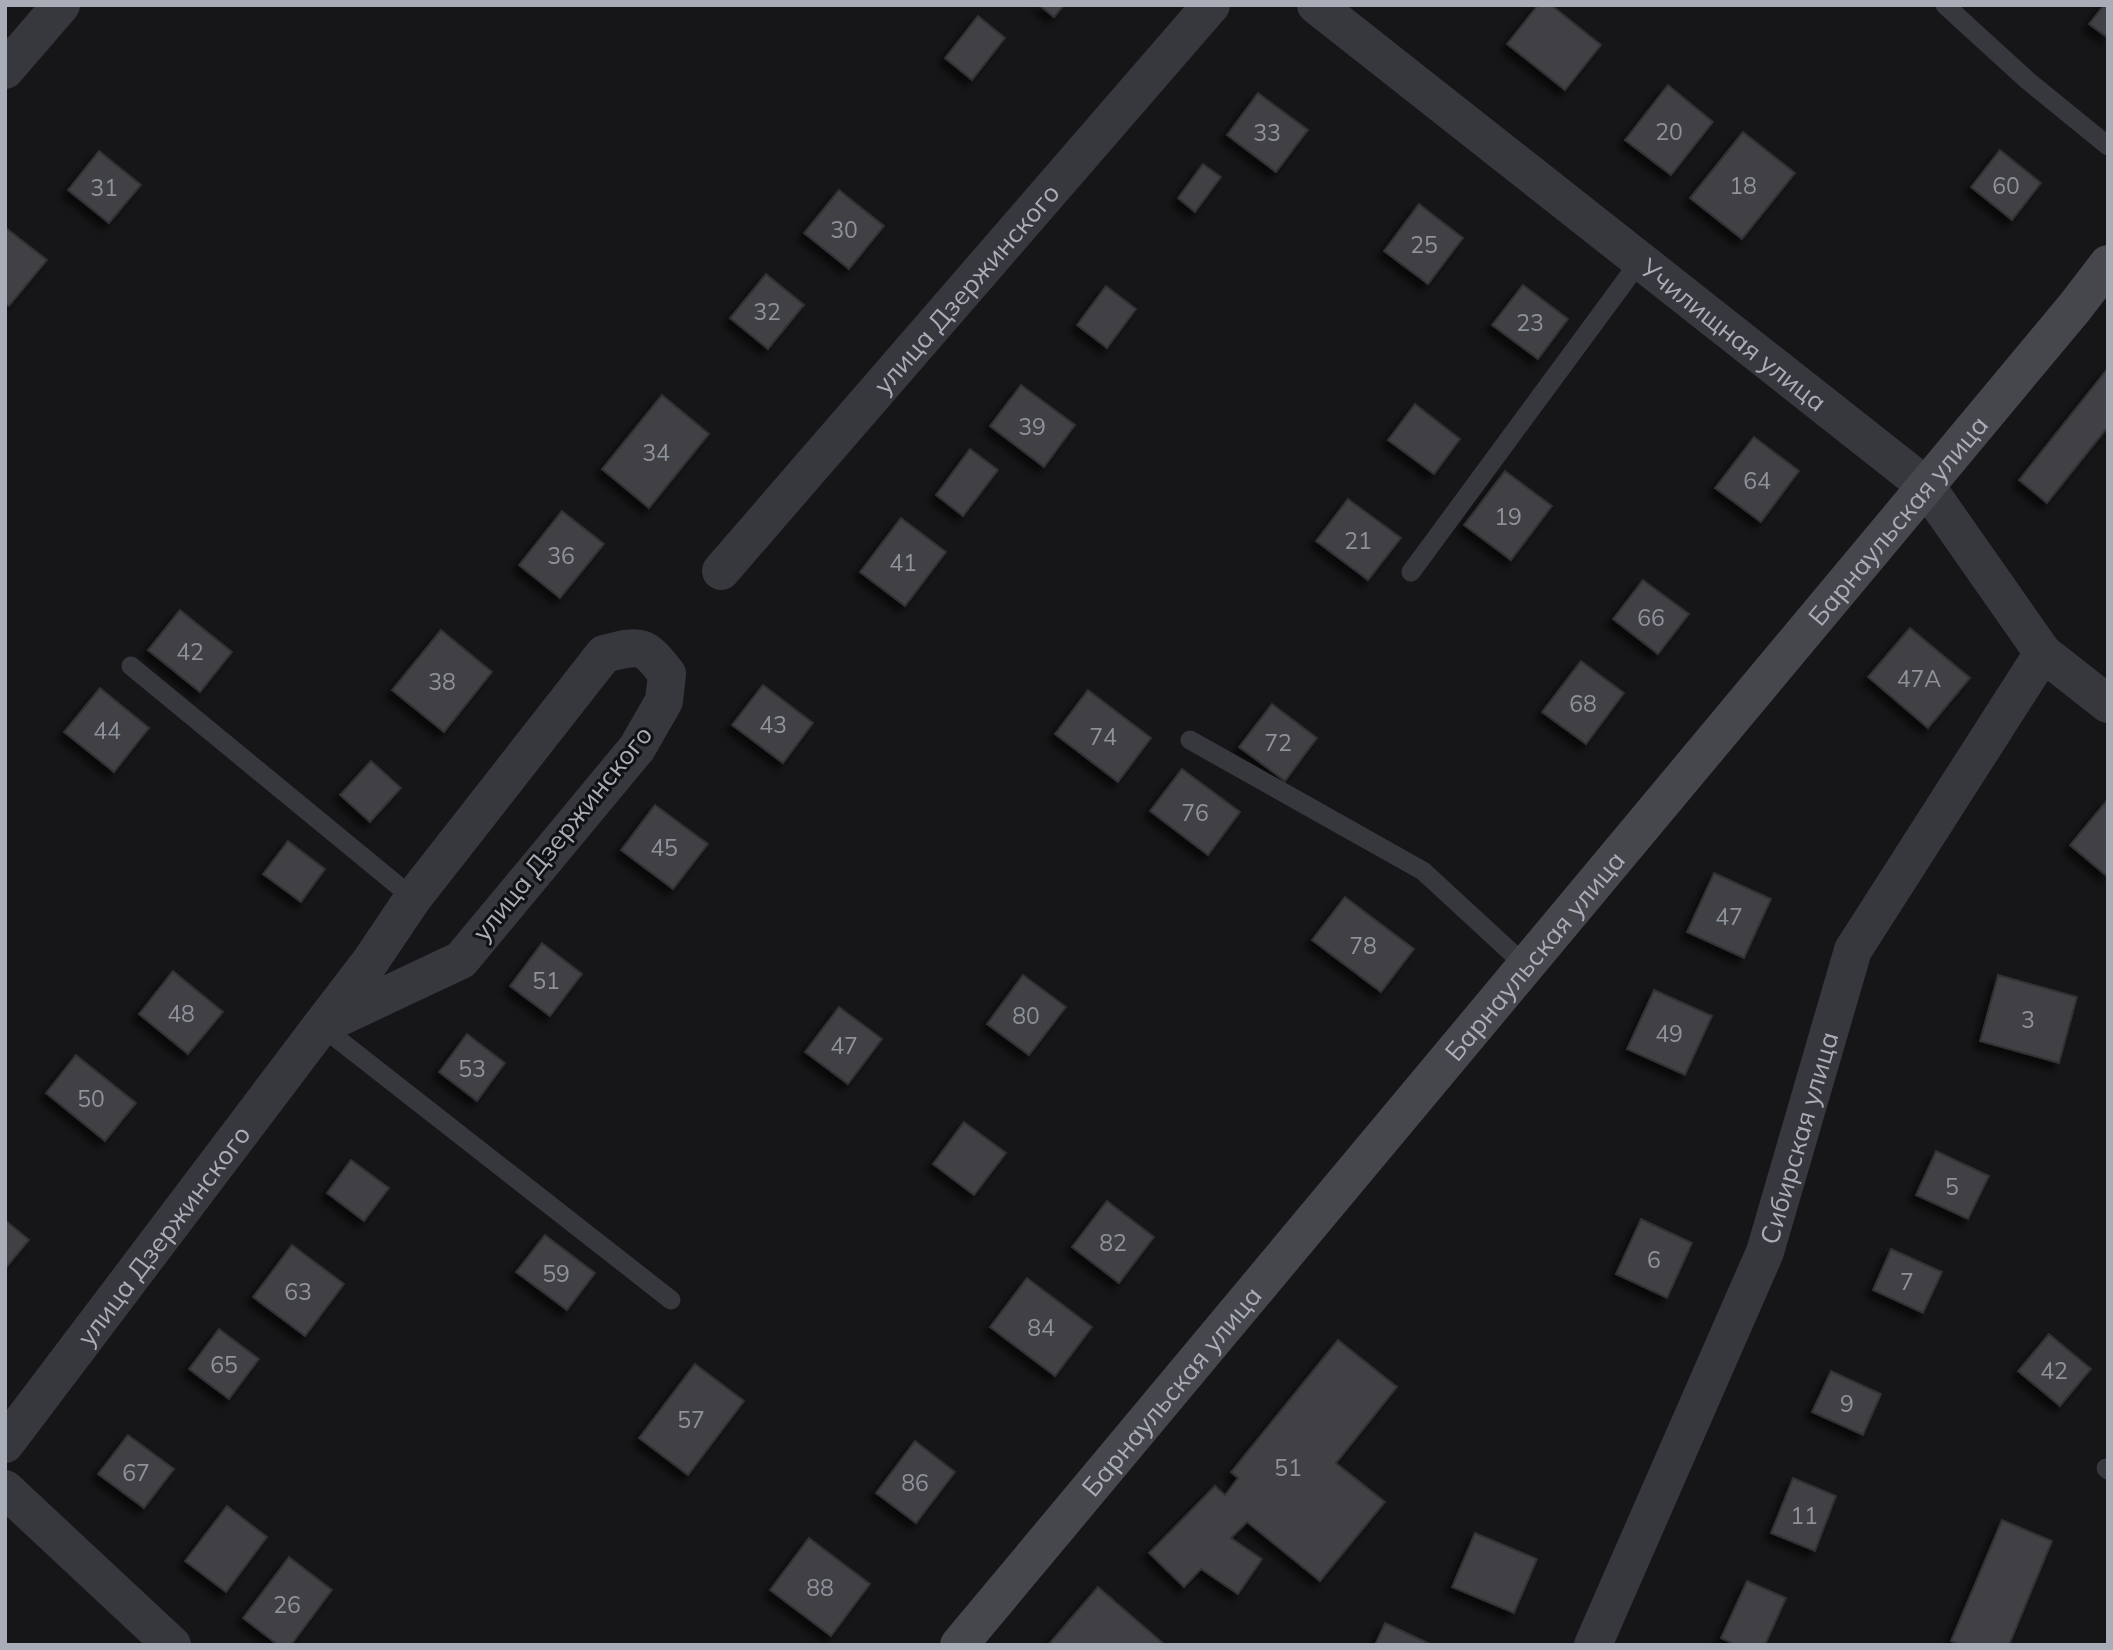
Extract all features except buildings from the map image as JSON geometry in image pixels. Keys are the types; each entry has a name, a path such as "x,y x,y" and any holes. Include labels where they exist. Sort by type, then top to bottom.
{"street":[{"path":"5,70 61,5"},
{"name":"улица Дзержинского","path":"721,571 1212,5"},
{"name":"Училищная улица","path":"1316,5 1926,486 2043,653 2108,704"},
{"name":"Барнаульская улица","path":"960,1645 2075,307 2108,264"},
{"name":"улица Дзержинского","path":"5,1444 321,1026 370,962 413,898 604,654 636,646 651,653 667,674 664,701 637,748 461,960 321,1026"},
{"name":"Сибирская улица","path":"1593,1645 1765,1252 1853,950 2043,653"},
{"path":"5,1489 172,1645"}],"lane":[{"path":"1945,5 2027,80 2108,146"},
{"path":"1411,572 1640,261"},
{"path":"131,666 413,898"},
{"path":"1190,740 1423,871 1526,966"},
{"path":"321,1026 671,1300"}]}
